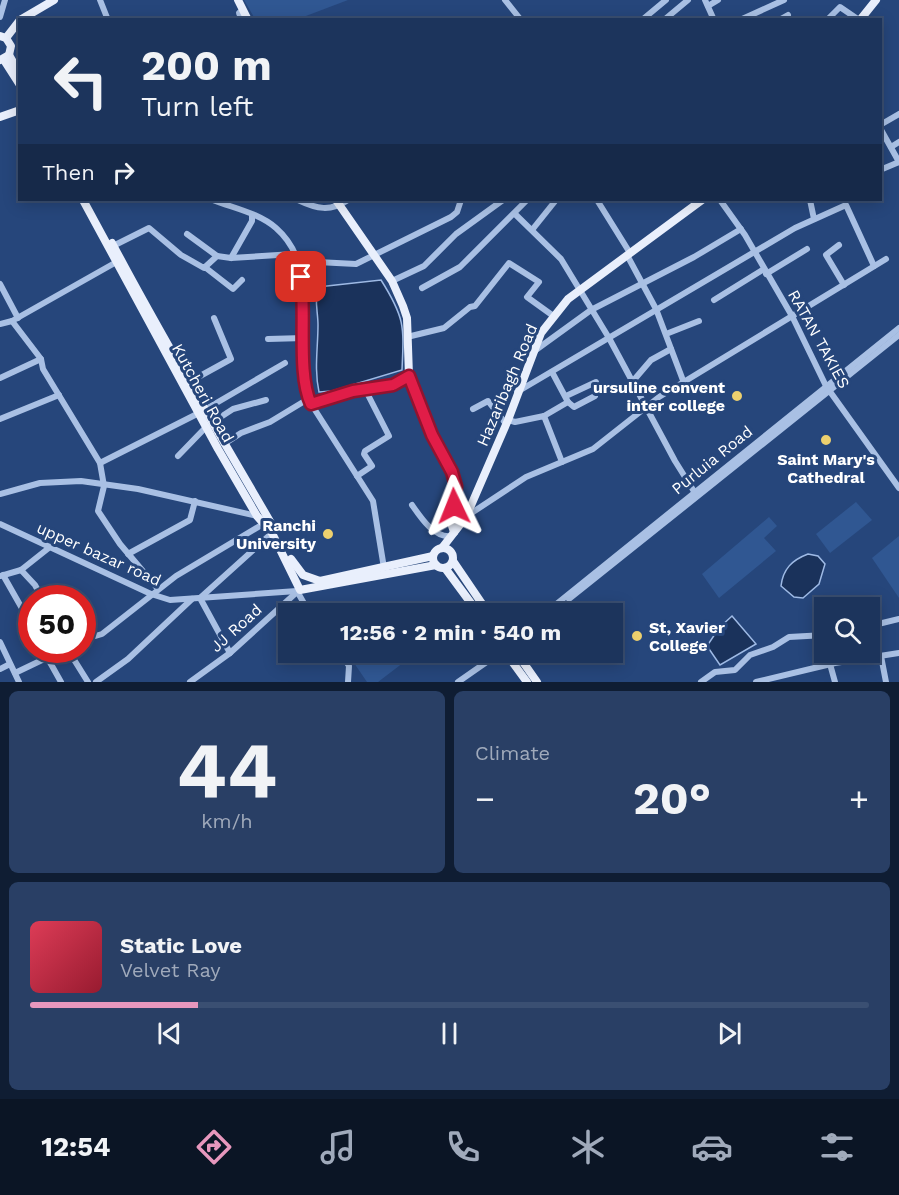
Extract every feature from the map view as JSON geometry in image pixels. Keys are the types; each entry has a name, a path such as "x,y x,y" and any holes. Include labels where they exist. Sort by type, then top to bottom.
{"main road":[{"path":"23,18 54,0"},
{"path":"238,0 247,18"},
{"path":"861,18 876,0"},
{"path":"4,58 11,46 3,37 18,22"},
{"path":"4,58 18,72"},
{"path":"4,58 18,82"},
{"path":"0,117 18,111"},
{"name":"Kutcheri Road","path":"84,201 203,411 257,516 272,533 301,590"},
{"path":"90,201 113,246 118,261 191,381 203,411"},
{"name":"Hazaribagh Road","path":"442,548 466,516 507,422 532,353 552,315 580,290 701,201"},
{"path":"338,203 392,280 406,318 409,376 432,435 456,486 452,526 453,561 482,603"},
{"path":"210,424 303,575 320,581 433,556"},
{"path":"436,565 433,556 436,550 442,548 451,551"},
{"path":"446,568 453,561"},
{"path":"301,590 436,565 446,568 471,603"},
{"path":"512,663 527,682"},
{"path":"524,663 537,682"}],"street":[{"path":"0,16 5,0"},
{"path":"100,0 107,18"},
{"path":"644,18 666,0"},
{"path":"666,18 688,0"},
{"path":"713,18 707,3 718,0"},
{"path":"744,18 784,0"},
{"path":"507,1 520,18"},
{"path":"829,18 840,7 856,18"},
{"path":"241,18 239,13 243,10"},
{"path":"783,18 788,15"},
{"path":"882,129 899,114"},
{"path":"882,132 899,161 882,169"},
{"path":"891,147 899,142"},
{"path":"216,201 275,227 294,254 300,268 303,292 304,338 310,401 330,429 373,501 384,568"},
{"path":"301,201 319,208 338,203"},
{"path":"187,234 205,241 217,256 231,258 294,254 317,262 347,265 374,257 386,247 454,215 461,201"},
{"path":"392,280 424,266 456,234 502,201"},
{"path":"423,288 460,267 526,201"},
{"path":"532,230 555,201"},
{"path":"598,201 656,309 684,383"},
{"name":"RATAN TAKIES","path":"721,201 741,229 792,316 828,388 899,488"},
{"path":"810,201 814,219"},
{"path":"516,393 755,252 814,219 846,205 874,266"},
{"path":"515,213 557,254 609,338 695,494"},
{"path":"231,258 252,221 252,215"},
{"path":"113,246 148,228 192,263 206,268 233,289 242,280"},
{"path":"532,353 591,310 694,257 741,229"},
{"path":"839,245 826,255 844,285"},
{"path":"714,300 807,249"},
{"path":"206,268 217,256"},
{"path":"466,516 526,477 592,448 646,407 886,259"},
{"path":"0,324 15,320 118,261"},
{"path":"407,337 444,328 470,307 476,306 509,263 538,282 527,297 552,315"},
{"path":"0,284 15,320 41,359 43,369 100,463 104,486 98,511 128,554 158,589"},
{"path":"191,381 231,359 214,318"},
{"path":"666,334 699,321"},
{"name":"Purluia Road","path":"558,603 828,388 899,328"},
{"name":"Purluia Road","path":"828,388 899,335"},
{"path":"267,339 304,338"},
{"path":"633,381 651,360 671,349"},
{"path":"0,378 41,359"},
{"path":"100,463 203,411 285,363"},
{"path":"552,372 574,407 595,396"},
{"path":"224,444 241,433 270,422 310,401 393,385 409,376"},
{"path":"473,409 488,400 507,422 544,416 596,381"},
{"path":"357,476 372,466 364,454 365,451 389,436 365,389"},
{"path":"0,419 59,395"},
{"path":"178,456 210,424 233,409 266,400"},
{"path":"544,416 562,462"},
{"path":"0,494 53,481 81,481 195,501 257,516"},
{"name":"Purluia Road","path":"563,603 695,494"},
{"path":"128,554 191,519 195,501"},
{"path":"412,505 431,528 441,536 452,536"},
{"path":"96,636 115,625 158,589 238,537 265,523"},
{"name":"upper bazar road","path":"0,524 151,594 170,600 301,590"},
{"path":"96,682 128,659 272,533"},
{"path":"18,602 2,576 21,570 50,547"},
{"path":"21,570 35,585"},
{"path":"301,590 306,603"},
{"name":"JJ Road","path":"190,682 206,673 301,590"},
{"path":"196,598 230,653"},
{"path":"880,624 899,620"},
{"path":"701,682 715,672 735,670 750,655 773,647 789,637 814,636"},
{"path":"0,642 19,682"},
{"path":"756,682 772,680 830,664 899,653"},
{"path":"881,656 886,682"},
{"path":"15,673 37,663"},
{"path":"51,663 61,682"},
{"path":"76,663 88,682"},
{"path":"347,663 348,682"},
{"path":"458,682 483,663"},
{"path":"0,669 10,664"},
{"path":"830,664 835,682"},
{"path":"205,682 206,673"}],"shaded area":[{"path":"244,0 348,0 301,18 254,18"},
{"path":"381,280 399,314 403,332 402,370 332,391 319,392 316,367 318,287"},
{"path":"856,502 872,520 830,553 816,534"},
{"path":"769,517 777,526 764,538 776,551 719,598 702,574"},
{"path":"899,536 899,598 872,558"},
{"path":"808,554 818,556 825,564 819,584 803,598 794,597 781,586 782,580 789,566"},
{"path":"732,616 756,644 720,665 707,646 719,628"},
{"path":"354,663 403,663 378,682 367,682"}],"place":[{"name":"ursuline convent inter college","path":"737,396"},
{"name":"Saint Mary's Cathedral","path":"826,440"},
{"name":"Ranchi University","path":"328,534"},
{"name":"St, Xavier College","path":"637,636"}],"route":[{"path":"301,277 305,309 306,388 311,404 353,391 393,385 409,376 432,435 452,472 456,486 454,506"}]}
